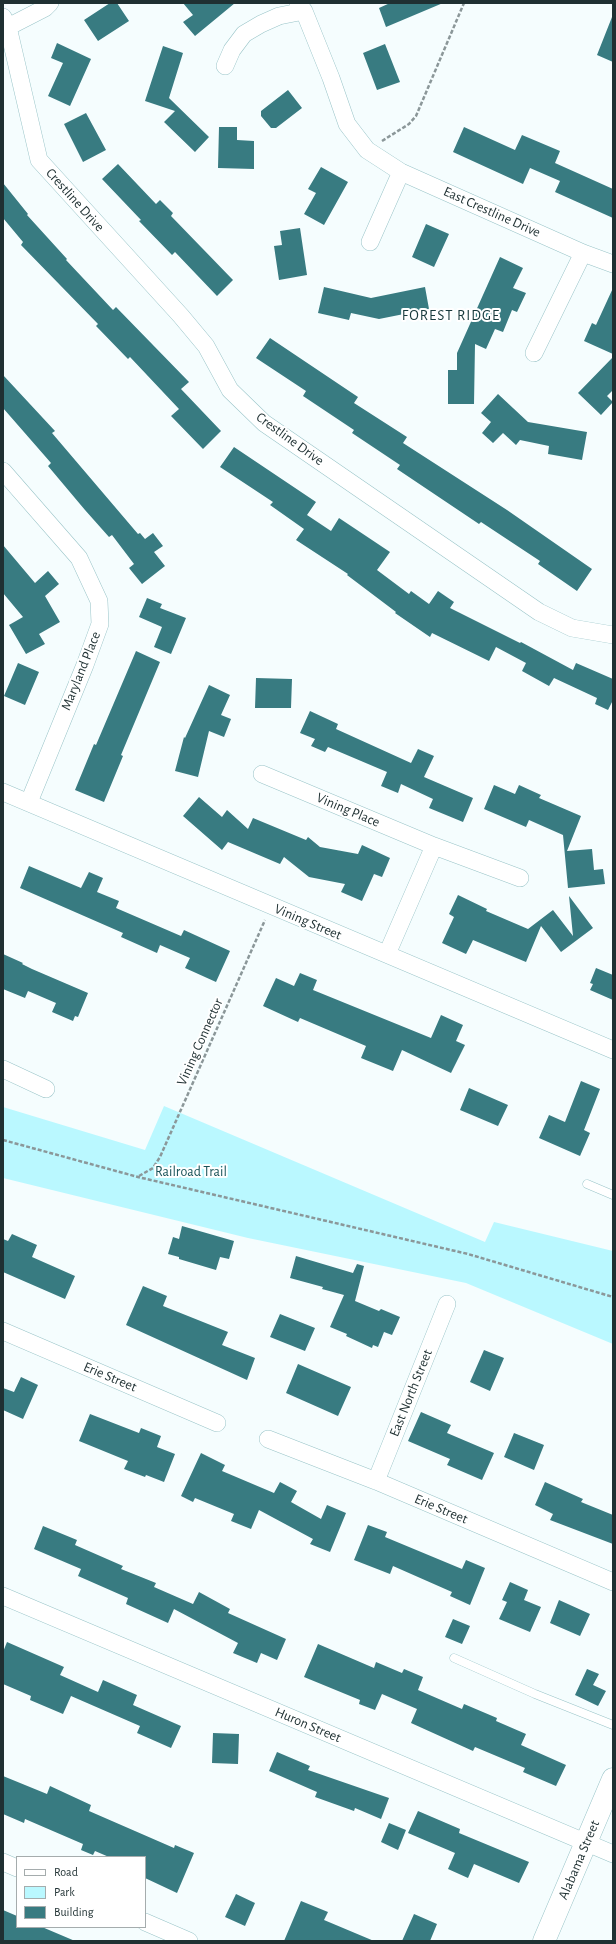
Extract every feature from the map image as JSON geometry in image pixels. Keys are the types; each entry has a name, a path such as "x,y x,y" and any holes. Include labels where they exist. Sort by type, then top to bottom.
{"main road":[{"name":"Alabama Street","path":"544,1941 613,1779"}],"street":[{"path":"6,22 45,8 50,3"},
{"name":"East Crestline Drive","path":"225,66 232,50 244,34 261,24 301,7 331,78 347,124 367,150 401,172 613,264"},
{"name":"Crestline Drive","path":"6,22 39,160 206,346 230,390 264,423 539,612 572,628 613,635"},
{"path":"370,242 401,172"},
{"path":"534,353 583,252"},
{"name":"Maryland Place","path":"3,471 79,558 99,601 100,624 29,802"},
{"name":"Vining Place","path":"262,774 434,846 520,878"},
{"name":"Vining Street","path":"3,792 271,907 387,954 613,1050"},
{"path":"387,954 434,846"},
{"path":"3,1069 46,1089"},
{"name":"East North Street","path":"376,1481 447,1304"},
{"name":"Erie Street","path":"3,1331 217,1423"},
{"name":"Erie Street","path":"268,1439 376,1481 613,1582"},
{"name":"Huron Street","path":"3,1596 613,1854"},
{"path":"3,1862 16,1868"},
{"path":"146,1922 189,1941"}],"lane":[{"path":"587,1184 613,1195"},
{"path":"454,1658 535,1694 613,1725"}],"path":[{"path":"367,150 409,124 416,116 464,3"},
{"name":"Vining Connector","path":"138,1177 153,1168 160,1157 271,907"},
{"path":"3,1140 138,1177 468,1254 613,1297"}],"green space":[{"name":"Railroad Trail","path":"164,1106 485,1242 494,1222 613,1251 613,1344 466,1283 248,1238 3,1178 3,1107 145,1150"}],"building":[{"path":"110,3 117,3 129,21 98,41 84,20"},
{"path":"183,3 235,3 195,36 183,22 193,15"},
{"path":"390,3 443,3 386,27 379,8"},
{"path":"613,17 613,62 597,55"},
{"path":"57,43 91,59 70,106 48,96 63,63 51,58"},
{"path":"385,44 400,82 377,90 363,53"},
{"path":"163,46 183,53 169,98 209,137 195,152 164,122 175,111 145,101"},
{"path":"288,90 302,108 276,128 271,128 261,116 261,111"},
{"path":"86,113 106,150 83,162 64,124"},
{"path":"219,127 237,127 237,140 254,141 254,169 218,168"},
{"path":"464,127 515,150 522,135 560,151 555,163 613,189 613,218 555,192 560,181 530,168 523,184 453,152"},
{"path":"118,164 156,204 160,200 173,213 171,216 233,280 217,296 175,252 172,255 139,221 141,220 102,179"},
{"path":"321,167 348,182 324,225 304,214 316,193 308,189"},
{"path":"3,183 28,214 27,215 67,259 66,260 113,310 116,307 189,382 181,389 221,431 203,449 171,416 179,409 130,357 128,359 96,326 98,324 21,245 23,242 3,218"},
{"path":"426,224 449,234 434,267 412,257"},
{"path":"300,228 307,275 279,280 274,246 282,245 280,231"},
{"path":"500,257 523,268 513,288 526,293 517,312 512,310 503,332 495,329 486,349 475,344 474,404 448,404 448,370 457,370 457,353"},
{"path":"324,287 371,298 425,287 429,309 379,319 351,313 349,320 318,313"},
{"path":"613,288 613,354 584,341 592,323 596,325"},
{"path":"270,338 358,397 354,403 407,437 403,443 507,510 592,569 577,591 538,564 540,561 481,522 479,524 397,469 400,465 352,433 354,430 303,396 306,391 256,358"},
{"path":"613,357 613,390 607,396 613,402 601,415 578,393"},
{"path":"3,375 55,431 52,433 138,534 140,533 145,539 153,533 163,546 154,552 165,566 142,584 129,568 134,564 112,535 109,537 85,510 48,466 51,463 3,408"},
{"path":"498,394 528,422 587,432 582,460 548,454 549,446 520,440 516,445 503,433 493,443 482,433 491,422 481,413"},
{"path":"234,447 316,502 307,515 331,531 339,518 390,552 377,570 409,594 411,591 429,604 438,591 454,602 450,608 520,643 521,642 573,670 576,663 613,679 613,700 608,710 595,704 597,698 554,678 549,686 522,671 526,663 496,647 489,661 432,633 430,637 395,613 396,612 347,575 348,574 296,540 304,529 270,505 273,502 220,467"},
{"path":"3,545 35,583 48,571 59,584 45,596 60,622 39,634 45,644 26,654 9,625 23,617 3,593"},
{"path":"147,598 162,604 160,608 186,618 171,654 154,647 162,627 139,617"},
{"path":"136,651 160,662 121,755 123,756 104,802 75,790"},
{"path":"18,663 39,672 25,705 4,696"},
{"path":"256,678 292,679 291,708 255,708"},
{"path":"209,685 230,695 221,715 231,719 224,737 209,731 198,777 175,771 184,737 185,738"},
{"path":"310,711 338,724 336,729 411,763 418,749 434,756 424,777 473,798 463,822 429,808 433,799 401,784 398,793 381,786 387,772 328,747 325,752 311,746 315,739 300,733"},
{"path":"494,785 515,794 519,785 541,795 539,798 581,816 567,851 592,849 594,870 603,869 605,884 568,888 563,835 529,820 526,827 484,809"},
{"path":"199,797 222,817 227,810 248,829 253,818 306,840 308,837 320,847 358,854 362,845 390,858 382,877 374,874 362,901 341,892 345,884 309,877 284,857 280,864 228,842 222,850 183,816"},
{"path":"29,866 81,888 89,872 103,878 97,892 119,901 116,908 181,936 184,930 230,951 216,982 185,968 190,958 160,945 157,953 121,937 123,933 20,888"},
{"path":"458,895 487,909 486,911 528,929 553,910 573,936 569,896 593,928 561,952 541,926 526,962 473,940 466,954 442,943 454,917 449,914"},
{"path":"3,954 32,969 88,993 78,1017 75,1016 73,1021 52,1012 56,1003 28,991 25,998 3,989"},
{"path":"596,968 613,975 613,1000 590,990 593,984 590,983"},
{"path":"300,973 317,980 313,990 431,1038 441,1015 463,1025 456,1041 465,1045 451,1073 402,1050 393,1071 361,1058 366,1046 300,1018 298,1022 263,1006 276,978 294,986"},
{"path":"581,1081 600,1089 584,1130 590,1133 580,1156 539,1138 549,1115 565,1122"},
{"path":"469,1088 508,1105 498,1126 460,1110"},
{"path":"182,1226 234,1241 229,1259 220,1257 216,1270 179,1259 179,1257 168,1254 173,1237 179,1239"},
{"path":"12,1234 37,1245 32,1257 75,1276 65,1299 3,1272 3,1239 8,1241"},
{"path":"296,1256 353,1273 357,1264 364,1266 355,1301 379,1311 381,1309 400,1317 392,1335 384,1332 378,1347 373,1345 372,1348 346,1336 347,1334 330,1327 344,1295 322,1289 323,1287 290,1278"},
{"path":"143,1286 167,1296 163,1306 228,1332 222,1345 255,1358 247,1380 126,1325"},
{"path":"280,1314 315,1328 305,1351 270,1337"},
{"path":"484,1350 504,1358 490,1391 470,1382"},
{"path":"298,1364 351,1387 338,1416 286,1393"},
{"path":"21,1377 38,1385 23,1419 3,1410 3,1388 14,1392"},
{"path":"421,1412 451,1425 447,1433 494,1453 482,1480 447,1465 450,1459 408,1441"},
{"path":"90,1414 139,1433 141,1428 161,1436 157,1447 175,1454 164,1482 124,1469 128,1461 79,1441"},
{"path":"514,1433 544,1445 534,1470 504,1457"},
{"path":"201,1453 225,1465 222,1471 274,1493 280,1482 297,1491 291,1502 321,1519 327,1505 346,1513 330,1552 310,1544 313,1539 259,1510 251,1529 231,1521 234,1514 195,1498 193,1502 181,1496"},
{"path":"545,1482 583,1499 581,1502 613,1515 613,1544 550,1520 553,1514 535,1505"},
{"path":"368,1525 387,1532 385,1537 462,1569 466,1560 485,1568 470,1605 450,1596 452,1592 393,1566 390,1574 354,1560"},
{"path":"43,1526 77,1540 75,1545 123,1566 121,1569 156,1583 154,1587 193,1604 199,1592 230,1609 228,1613 286,1639 277,1660 261,1653 257,1663 233,1653 238,1643 174,1609 168,1623 126,1604 128,1598 78,1576 81,1569 34,1549"},
{"path":"510,1582 528,1590 524,1600 541,1607 530,1632 499,1619 507,1602 502,1600"},
{"path":"559,1600 590,1614 580,1636 550,1623"},
{"path":"453,1619 470,1626 462,1644 445,1637"},
{"path":"7,1642 64,1667 60,1675 98,1692 103,1680 137,1695 133,1705 181,1726 171,1748 137,1733 140,1726 71,1696 63,1714 30,1700 31,1696 3,1684 3,1652"},
{"path":"318,1644 374,1668 376,1662 402,1673 404,1669 423,1677 418,1690 462,1709 464,1704 497,1718 496,1721 526,1734 521,1745 566,1765 556,1786 523,1772 525,1768 475,1747 473,1751 411,1723 417,1709 382,1694 375,1710 359,1704 360,1700 304,1677"},
{"path":"587,1669 599,1674 593,1685 606,1691 598,1706 575,1695"},
{"path":"213,1733 239,1734 238,1764 212,1763"},
{"path":"277,1752 310,1766 308,1770 389,1798 381,1819 355,1808 354,1811 315,1797 317,1792 269,1771"},
{"path":"3,1776 47,1794 50,1786 91,1805 89,1811 174,1848 175,1845 194,1853 177,1893 146,1878 146,1856 107,1856 95,1851 93,1855 81,1850 83,1844 25,1819 24,1823 3,1814"},
{"path":"418,1811 460,1829 459,1833 529,1862 519,1883 474,1864 468,1878 448,1869 455,1853 408,1833"},
{"path":"389,1823 406,1830 398,1850 381,1842"},
{"path":"236,1894 255,1903 245,1926 225,1917"},
{"path":"301,1901 328,1912 324,1920 374,1941 284,1941"},
{"path":"3,1910 16,1916 16,1928 44,1928 75,1941 3,1941"},
{"path":"414,1914 437,1924 430,1941 402,1941"}],"district":[{"name":"FOREST RIDGE","path":"451,315"}]}
